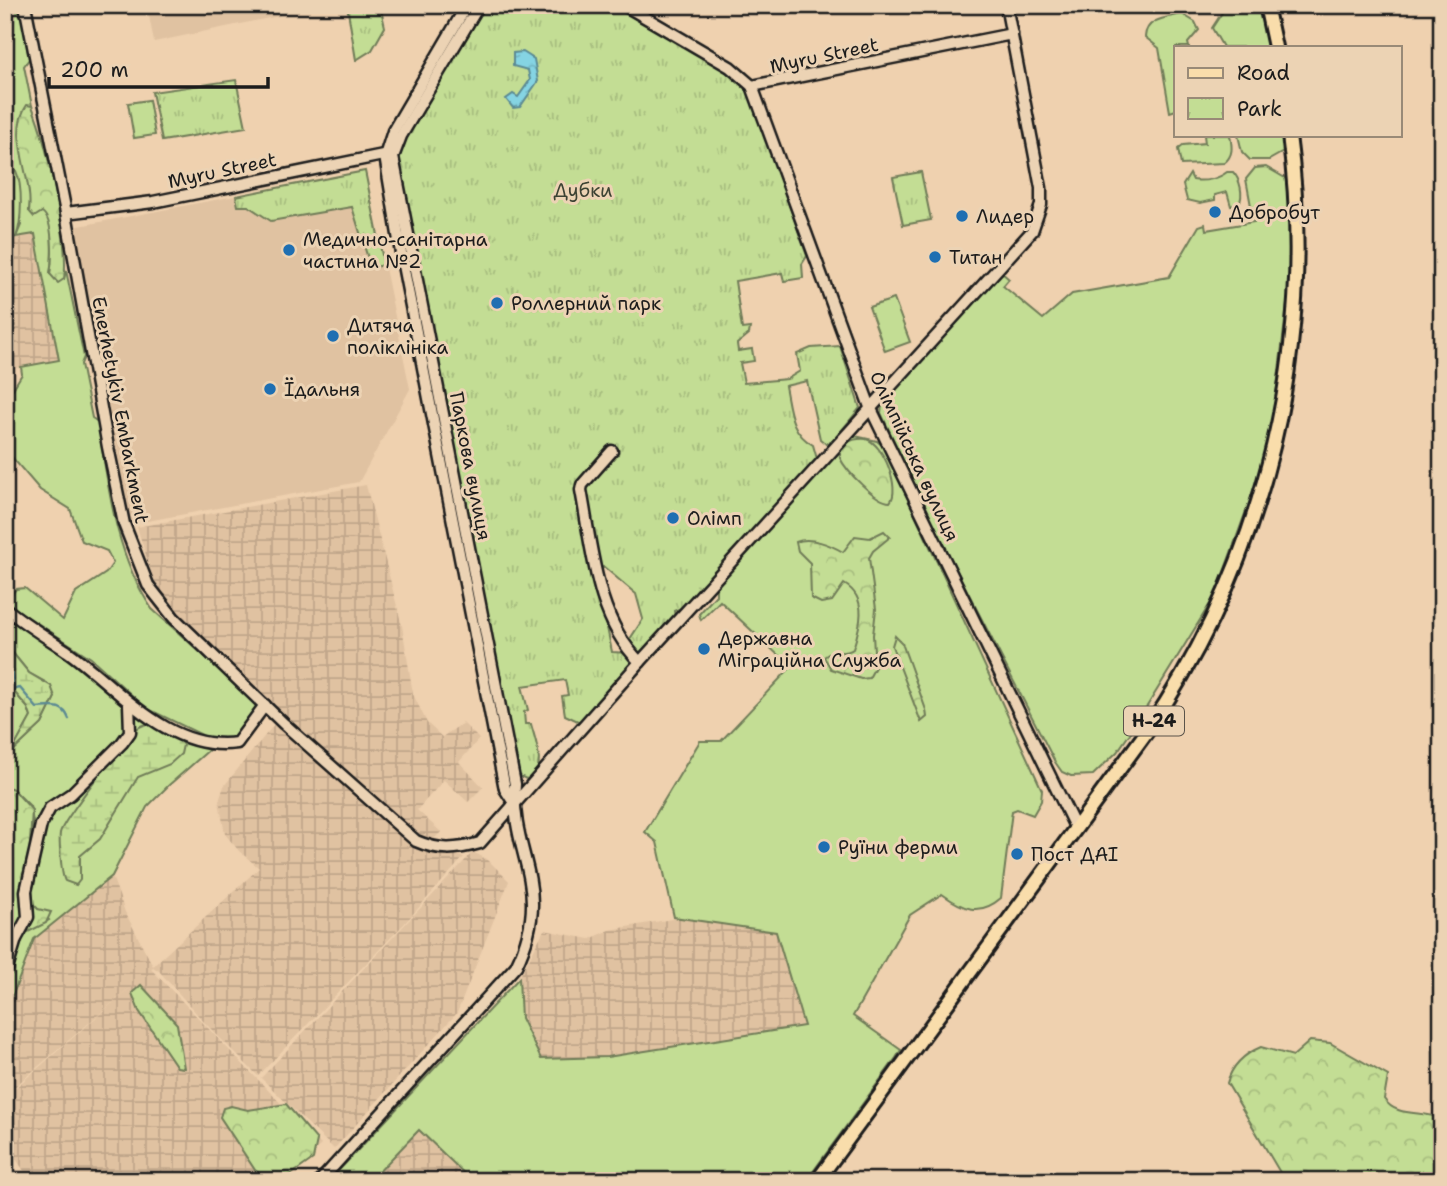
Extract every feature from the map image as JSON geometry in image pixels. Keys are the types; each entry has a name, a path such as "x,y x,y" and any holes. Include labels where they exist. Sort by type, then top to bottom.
{"main road":[{"path":"1266,5 1275,46"},
{"name":"Н-24","path":"817,1181 1076,829 1180,680 1221,602 1255,515 1277,425 1293,320 1296,218 1289,136"}],"street":[{"name":"Enerhetykiv Embarkment","path":"25,5 66,213 90,361 124,524 148,585 174,618 407,834 435,849 459,849 480,843 514,803"},
{"path":"385,156 393,131 467,5"},
{"name":"Паркова вулиця","path":"479,5 401,136 393,157 516,784 514,803"},
{"name":"Myru Street","path":"624,5 730,67 752,86 1012,34"},
{"path":"320,1181 516,966 528,941 533,919 533,890 514,803 1032,231 1041,205 1041,188 1006,5"},
{"name":"Олімпійська вулиця","path":"752,86 870,407 1076,829"},
{"name":"Myru Street","path":"66,213 153,202 385,156 395,151"},
{"name":"Паркова вулиця","path":"385,156 403,265 505,789 514,803"},
{"path":"612,452 582,485 581,490 609,619 625,648 640,662"},
{"path":"5,608 31,630 68,652 129,704 174,730 203,740 237,743 265,705"},
{"path":"7,969 16,939 28,917 26,891 41,825 50,808 71,794 130,732 129,704"}],"shaded area":[{"path":"147,5 286,5 279,16 154,42"},
{"path":"365,171 410,389 359,482 131,524 74,227"},
{"path":"35,234 59,360 5,370 5,239"},
{"path":"366,485 402,626 413,694 427,723 442,737 463,723 479,739 459,762 483,787 468,802 444,780 417,810 441,832 429,844 339,766 160,600 137,527"},
{"path":"276,722 418,847 464,857 404,924 258,1076 204,1022 159,971 153,967 151,969 321,1145 280,1181 31,1181 5,1143 5,1097 139,980 5,1095 5,1016 34,939 112,876 125,912 153,966 259,868 239,851 225,834 219,801 224,786"},
{"path":"473,852 488,860 509,881 457,1013 334,1149 261,1078"},
{"path":"683,917 776,932 804,1026 607,1057 540,1059 521,1018 519,978 544,930 590,939 610,930"},
{"path":"419,1130 472,1181 370,1181"}],"green space":[{"path":"5,5 15,5 22,16 29,59 24,66 32,106 28,106 20,129 31,191 29,211 45,212 49,217 52,242 50,274 64,279 66,270 84,357 81,364 92,418 98,422 121,543 139,588 152,609 260,706 236,739 204,736 146,708 91,658 5,602 16,589 25,588 63,620 76,593 106,573 113,563 107,551 82,541 70,509 40,490 10,455 5,444 5,392 11,392 22,374 21,367 59,360 35,234 16,237 21,225 19,206 5,166"},
{"path":"347,5 380,5 385,27 372,50 356,60"},
{"name":"Дубки","path":"481,5 615,5 731,73 750,94 807,256 802,264 803,278 784,281 782,273 735,281 742,329 750,328 749,334 737,344 738,351 752,349 754,361 740,363 744,383 787,379 800,371 797,354 811,348 840,346 860,408 833,441 826,444 820,439 807,381 785,386 795,427 805,440 813,445 817,459 686,606 674,611 675,618 649,643 649,649 640,655 628,642 643,619 636,594 604,567 595,568 612,652 628,653 635,664 580,722 565,715 562,696 568,695 565,680 522,686 528,710 524,712 525,724 531,724 539,755 537,770 526,779 518,775 398,158 401,145"},
{"path":"1227,5 1256,5 1262,13 1269,46 1222,46 1212,28"},
{"path":"1182,14 1195,22 1199,30 1188,43 1189,46 1174,46 1174,111 1170,112 1159,48 1145,37 1153,22"},
{"path":"236,80 246,127 162,141 152,92"},
{"path":"149,100 155,135 134,138 128,103"},
{"path":"27,105 32,106 38,122 56,192 65,263 64,279 58,283 50,274 52,250 49,223 42,212 34,217 29,211 28,185 19,129"},
{"path":"1204,136 1230,136 1232,150 1224,163 1181,165 1178,149 1183,145 1205,143"},
{"path":"1238,136 1284,136 1285,151 1269,160 1250,160 1242,152"},
{"path":"5,166 16,171 21,204 16,237 5,239"},
{"path":"1266,167 1285,178 1291,188 1293,254 1274,412 1259,475 1216,594 1133,729 1117,752 1093,775 1071,776 1062,772 1055,762 932,522 881,413 882,405 1000,271 1009,279 1003,286 1043,319 1072,294 1169,277 1199,226 1205,224 1206,230 1254,222 1246,179 1255,168"},
{"path":"365,171 384,265 371,268 352,207 271,221 248,206 238,206 236,196"},
{"path":"921,172 931,220 903,225 893,177"},
{"path":"1233,172 1239,183 1239,204 1231,206 1227,192 1215,195 1215,200 1200,203 1187,200 1183,185 1190,174 1193,180 1202,181"},
{"path":"394,176 511,784 508,785 391,177"},
{"path":"894,299 910,342 885,351 869,307"},
{"path":"855,436 877,441 884,447 1042,790 1041,801 1033,815 1017,809 1012,811 1001,898 985,908 971,909 942,894 910,915 853,1016 901,1050 896,1058 806,1181 472,1181 419,1130 370,1181 329,1181 519,978 521,1018 541,1059 607,1057 804,1026 776,932 674,917 657,842 645,832 700,741 721,741 791,667 720,601 701,620 699,614 716,595 716,587 846,442"},
{"path":"866,439 879,449 889,468 893,488 890,502 877,497 862,485 840,458 844,445 848,442"},
{"path":"884,531 890,537 873,551 869,558 876,609 873,635 875,667 869,678 861,679 831,669 824,657 853,649 860,622 857,597 844,584 832,601 821,603 811,598 810,563 798,551 796,542 814,541 843,552 855,536 870,538"},
{"path":"5,613 118,695 179,732 226,746 210,749 147,807 112,876 34,939 9,1005 5,1002 5,923 28,932 49,920 31,902 29,852 33,822 30,806 13,789 5,786 5,681 28,708 31,717 12,752 42,724 55,697 47,683 29,673 12,652 5,661"},
{"path":"895,636 902,643 926,710 927,717 921,722 892,646"},
{"path":"12,652 29,673 51,686 55,697 42,724 11,753 31,717 28,708 5,681 5,661"},
{"path":"154,723 178,737 183,745 181,754 170,764 138,777 100,839 80,856 80,880 76,885 65,881 61,865 60,833 122,745 138,728"},
{"path":"5,786 13,789 32,810 28,876 31,902 38,909 51,912 46,923 28,932 5,923"},
{"path":"141,985 177,1024 184,1068 177,1067 139,1011 132,993"},
{"path":"1310,1041 1330,1043 1388,1076 1384,1099 1389,1105 1403,1111 1442,1119 1442,1181 1285,1181 1227,1083 1235,1066 1255,1050 1261,1047 1293,1056"},
{"path":"286,1104 317,1140 313,1159 285,1179 267,1180 255,1170 220,1117 223,1108 231,1106 248,1110"}],"water":[{"path":"523,52 534,59 538,81 520,107 513,108 506,99 513,94 518,97 530,80 528,70 513,66 513,53"}],"waterway":[{"path":"5,659 11,667 14,689 20,688 37,708 60,708 69,719"}],"place":[{"name":"Добробут","path":"1215,212"},
{"name":"Лидер","path":"962,216"},
{"name":"Медично-санітарна частина №2","path":"289,250"},
{"name":"Титан","path":"935,257"},
{"name":"Роллерний парк","path":"497,303"},
{"name":"Дитяча поліклініка","path":"333,336"},
{"name":"Їдальня","path":"270,389"},
{"name":"Олімп","path":"673,518"},
{"name":"Державна Міграційна Служба","path":"704,649"},
{"name":"Руїни ферми","path":"824,847"},
{"name":"Пост ДАІ","path":"1017,854"}]}
